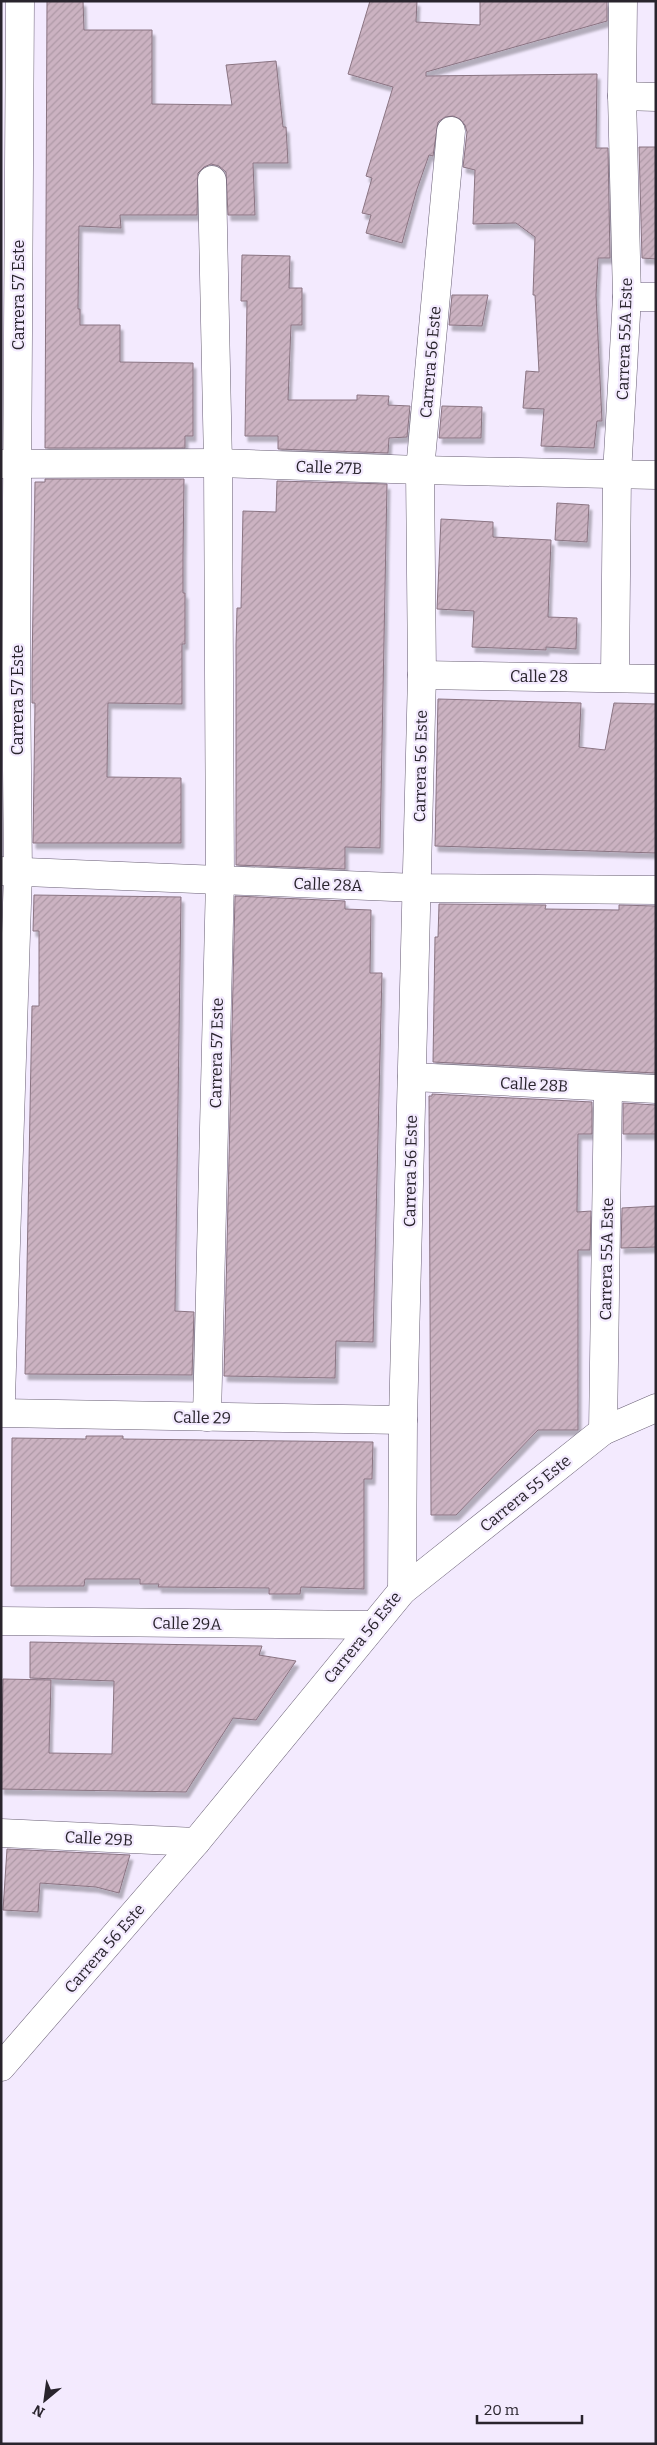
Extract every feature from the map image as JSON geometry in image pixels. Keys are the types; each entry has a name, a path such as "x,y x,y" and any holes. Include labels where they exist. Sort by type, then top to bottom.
{"street":[{"name":"Carrera 57 Este","path":"1,1398 10,871 9,464 20,1"},
{"name":"Carrera 55A Este","path":"616,677 618,474 627,297 622,96 623,1"},
{"path":"622,96 656,97"},
{"name":"Carrera 56 Este","path":"1,2067 196,1842 402,1591 403,1420 422,675 420,470 451,130"},
{"name":"Carrera 57 Este","path":"207,1417 220,880 218,463 212,180"},
{"path":"627,297 656,297"},
{"name":"Calle 27B","path":"9,464 218,463 420,470 656,474"},
{"name":"Calle 28","path":"422,675 656,679"},
{"name":"Calle 28A","path":"10,871 417,888 656,890"},
{"name":"Calle 28B","path":"412,1077 656,1089"},
{"name":"Carrera 55A Este","path":"603,1431 608,1088"},
{"name":"Carrera 55 Este","path":"402,1591 603,1431 656,1408"},
{"name":"Calle 29","path":"1,1413 403,1420"},
{"name":"Calle 29A","path":"1,1621 373,1625"},
{"name":"Calle 29B","path":"1,1833 196,1842"}],"building":[{"path":"47,1 83,1 84,30 152,30 152,104 232,105 226,65 276,61 283,127 286,127 288,163 253,163 255,215 228,215 226,172 219,166 211,164 204,167 198,173 197,215 120,215 121,228 79,226 78,309 80,309 80,325 120,325 120,362 193,363 193,436 185,436 185,448 45,448"},
{"path":"370,1 417,1 416,22 480,25 480,1 607,1 607,21 426,72 426,76 597,74 596,148 608,148 610,258 598,258 596,295 602,421 597,421 594,448 541,446 544,409 523,408 526,371 539,372 535,295 533,295 535,237 516,223 473,224 475,170 463,167 467,132 465,125 460,119 453,116 445,117 438,122 433,156 429,155 402,243 366,233 371,215 362,213 372,178 366,176 393,87 348,74"},
{"path":"639,147 656,147 656,259 642,258"},
{"path":"242,255 290,256 289,288 302,288 302,325 291,325 288,400 357,400 357,395 389,396 388,405 410,406 407,437 389,438 388,453 278,449 278,436 245,436 247,301 241,301"},
{"path":"452,295 488,295 482,326 449,325"},
{"path":"442,406 482,407 481,438 439,438"},
{"path":"45,479 184,479 183,593 185,593 185,644 182,644 182,704 108,703 107,777 181,778 181,843 33,843 35,703 32,703 32,668 35,482 45,482"},
{"path":"277,481 387,484 380,848 345,847 345,869 236,865 236,644 237,608 241,608 243,511 276,512"},
{"path":"557,503 589,505 587,542 555,540"},
{"path":"441,519 493,522 493,537 551,540 548,617 577,618 576,649 546,647 546,650 472,647 474,611 437,609"},
{"path":"438,699 581,703 579,747 605,750 614,703 656,704 656,853 435,846"},
{"path":"34,895 181,897 175,1311 194,1312 192,1375 25,1374 32,1006 39,1006 39,931 33,931"},
{"path":"235,896 345,901 345,909 371,910 370,973 382,973 373,1342 336,1341 335,1378 224,1376"},
{"path":"439,904 546,905 545,909 619,910 619,905 656,906 656,1073 433,1062 435,937 438,937"},
{"path":"432,1094 592,1102 592,1134 578,1134 577,1212 591,1211 590,1250 578,1250 578,1430 538,1430 456,1515 431,1515 429,1096 432,1096"},
{"path":"623,1103 656,1105 656,1134 623,1134"},
{"path":"656,1206 656,1247 621,1248 622,1208"},
{"path":"86,1436 123,1436 123,1439 373,1442 372,1479 364,1479 364,1589 301,1587 300,1594 269,1594 269,1588 158,1587 159,1584 140,1584 140,1579 85,1579 84,1586 11,1586 12,1438 86,1439"},
{"path":"30,1642 262,1646 259,1655 296,1661 256,1720 233,1718 186,1792 1,1789 3,1679 51,1680 49,1753 112,1754 114,1681 30,1678"},
{"path":"7,1849 130,1855 119,1893 96,1887 40,1883 38,1912 3,1910"}]}
